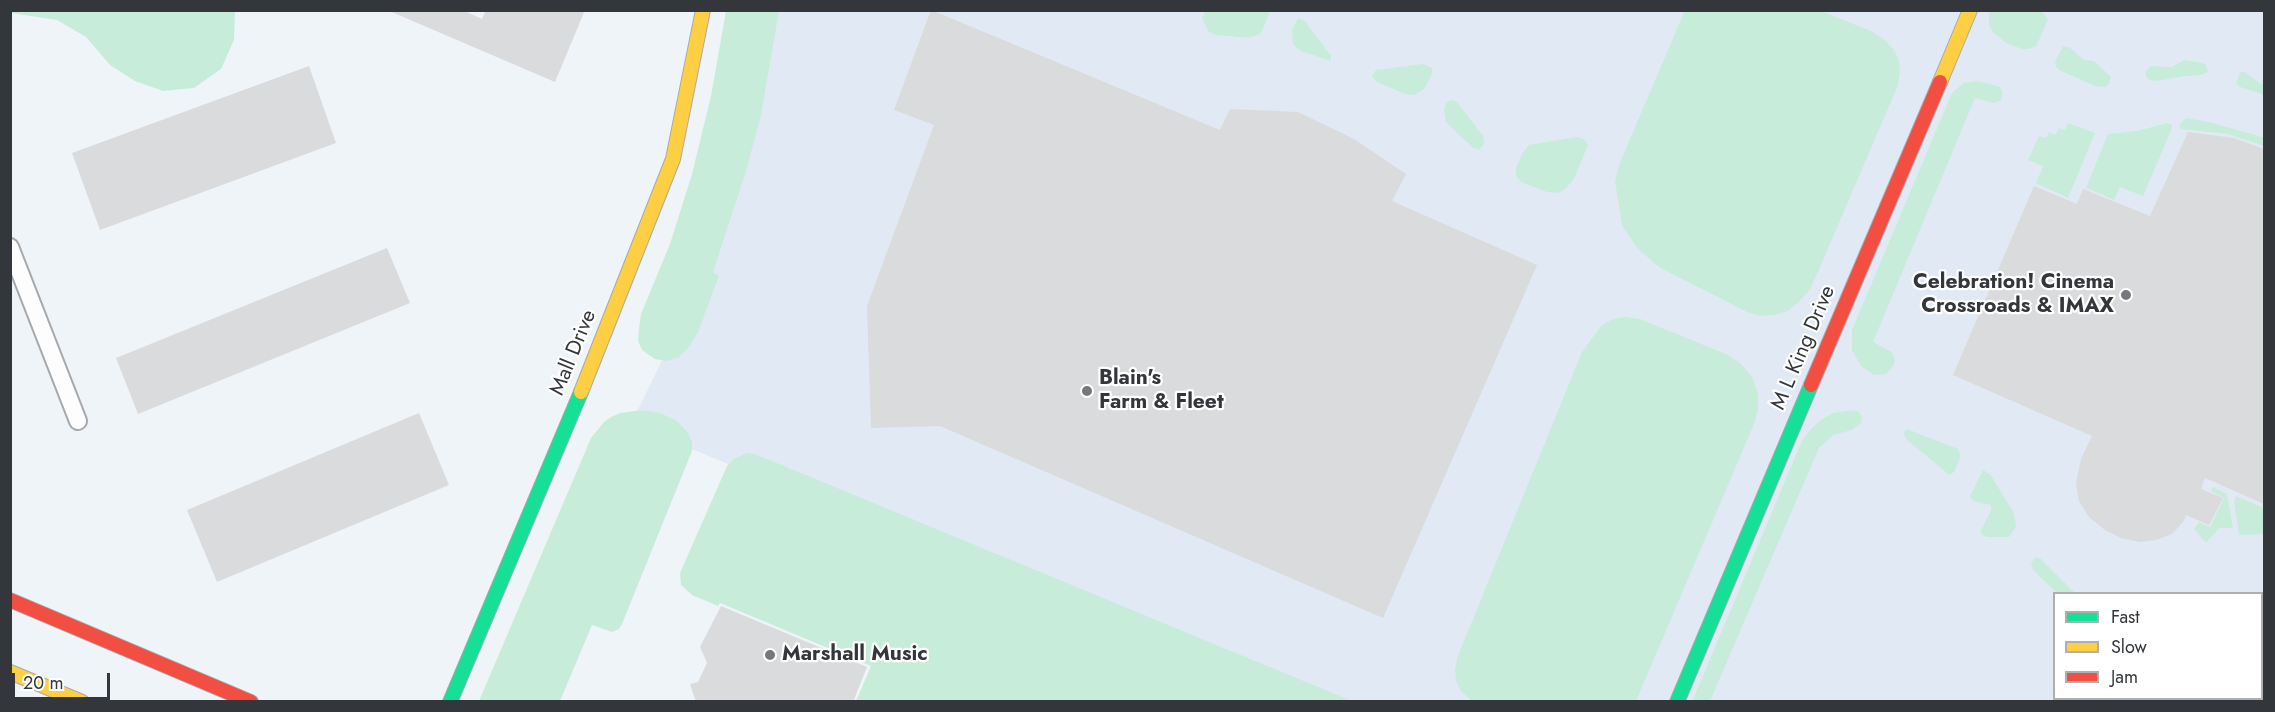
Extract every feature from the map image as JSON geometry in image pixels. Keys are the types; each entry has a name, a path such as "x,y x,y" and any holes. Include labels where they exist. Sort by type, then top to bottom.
{"street":[{"name":"Mall Drive","path":"450,702 603,340 673,159 703,10"},
{"name":"M L King Drive","path":"1677,702 1970,10"},
{"path":"10,600 251,702"},
{"path":"10,672 82,702"}],"lane":[{"path":"10,247 78,421"}],"shaded area":[{"path":"766,11 2264,11 2264,701 1304,701 631,424 694,295"}],"green space":[{"path":"1206,10 1270,11 1260,34 1249,38 1216,35 1208,31 1202,18"},
{"path":"1685,10 1821,11 1871,31 1885,40 1899,60 1898,85 1817,274 1810,289 1788,311 1760,316 1747,312 1659,267 1637,248 1622,225 1615,181 1619,165"},
{"path":"10,11 235,11 234,40 221,69 194,88 163,91 135,81 110,65 86,37 57,20"},
{"path":"726,11 779,11 761,115 746,171 713,272 719,276 698,332 688,348 678,358 666,361 655,359 642,350 638,341 641,314 670,244 692,174 711,96"},
{"path":"1989,11 2042,11 2048,20 2036,46 2022,49 2006,43 1993,32 1989,26"},
{"path":"1298,18 1304,20 1331,56 1331,61 1301,51 1293,44 1292,30"},
{"path":"2063,46 2069,47 2084,60 2094,61 2111,77 2109,84 2105,87 2095,86 2059,70 2055,62"},
{"path":"2184,60 2203,63 2208,72 2157,81 2146,77 2150,66 2172,67"},
{"path":"1423,64 1432,68 1432,74 1424,89 1414,95 1405,94 1377,82 1372,76 1376,70"},
{"path":"2240,72 2245,72 2261,84 2264,83 2264,95 2240,87 2236,83"},
{"path":"1979,81 2000,87 2002,97 2000,101 1993,103 1975,98 1873,342 1892,352 1894,365 1886,374 1874,375 1861,366 1852,350 1852,330 1952,93 1964,83"},
{"path":"1451,100 1456,101 1483,136 1484,144 1479,150 1473,148 1446,122 1444,110 1446,103"},
{"path":"2186,118 2209,122 2264,138 2264,146 2228,134 2181,129 2179,127"},
{"path":"2068,123 2095,133 2068,198 2036,183 2043,166 2028,160 2039,136 2046,138 2049,132 2055,135 2059,128 2065,130"},
{"path":"2168,123 2172,125 2172,128 2143,196 2120,187 2114,200 2086,188 2108,134 2137,131"},
{"path":"1576,137 1584,139 1588,145 1574,179 1564,190 1558,193 1547,192 1521,182 1516,176 1516,168 1529,145"},
{"path":"1625,317 1640,319 1726,354 1740,363 1752,377 1758,393 1758,409 1754,424 1636,701 1472,701 1461,691 1456,681 1457,658 1582,352 1602,325 1613,319"},
{"path":"642,410 660,413 677,421 688,433 692,442 692,451 622,624 619,629 612,632 592,625 560,701 479,701 591,438 611,417 620,413"},
{"path":"1853,410 1859,412 1862,418 1861,423 1852,430 1833,435 1819,448 1710,701 1692,702 1802,441 1821,420 1833,413"},
{"path":"1907,429 1958,449 1961,456 1954,472 1949,475 1906,439 1903,433"},
{"path":"747,453 755,454 1352,701 856,701 871,666 720,603 718,606 692,595 681,585 680,573 727,466 734,459"},
{"path":"1983,470 1990,474 2014,513 2016,527 2009,537 1982,535 1981,530 1991,511 1991,505 1973,501 1970,496"},
{"path":"2213,487 2227,494 2233,528 2219,528 2206,543 2194,529 2199,522 2210,527 2224,498 2211,491"},
{"path":"2236,496 2264,508 2264,534 2239,535 2234,501"},
{"path":"2035,557 2041,559 2074,592 2056,592 2033,570 2031,564"}],"building":[{"path":"387,10 462,10 482,19 486,10 585,10 555,82"},
{"path":"931,10 1220,130 1230,109 1298,112 1354,139 1406,174 1392,201 1537,265 1383,618 940,426 871,428 867,306 934,125 894,110"},
{"path":"309,66 336,143 100,230 72,153"},
{"name":"Celebration! Cinema Crossroads & IMAX","path":"2188,132 2234,138 2264,149 2264,504 2205,478 2201,489 2223,498 2209,525 2186,515 2172,534 2156,540 2140,542 2121,538 2105,530 2089,517 2079,501 2076,483 2081,459 2092,436 1953,375 2034,186 2077,204 2083,189 2150,216"},
{"path":"387,248 410,303 138,414 116,358"},
{"path":"419,413 449,485 217,582 187,510"},
{"name":"Marshall Music","path":"721,606 867,667 853,702 696,702 690,684 698,682 707,663 700,647"}],"traffic: fast":[{"path":"1677,702 1811,385"},
{"path":"450,702 581,392"}],"traffic: slow":[{"path":"581,392 673,159 703,10"},
{"path":"1940,82 1970,10"},
{"path":"10,672 82,702"}],"traffic: jam":[{"path":"1811,385 1940,82"},
{"path":"10,600 251,702"}],"place":[{"name":"Celebration! Cinema Crossroads & IMAX","path":"2126,295"},
{"name":"Blain's Farm & Fleet","path":"1087,391"},
{"name":"Marshall Music","path":"770,655"}]}
